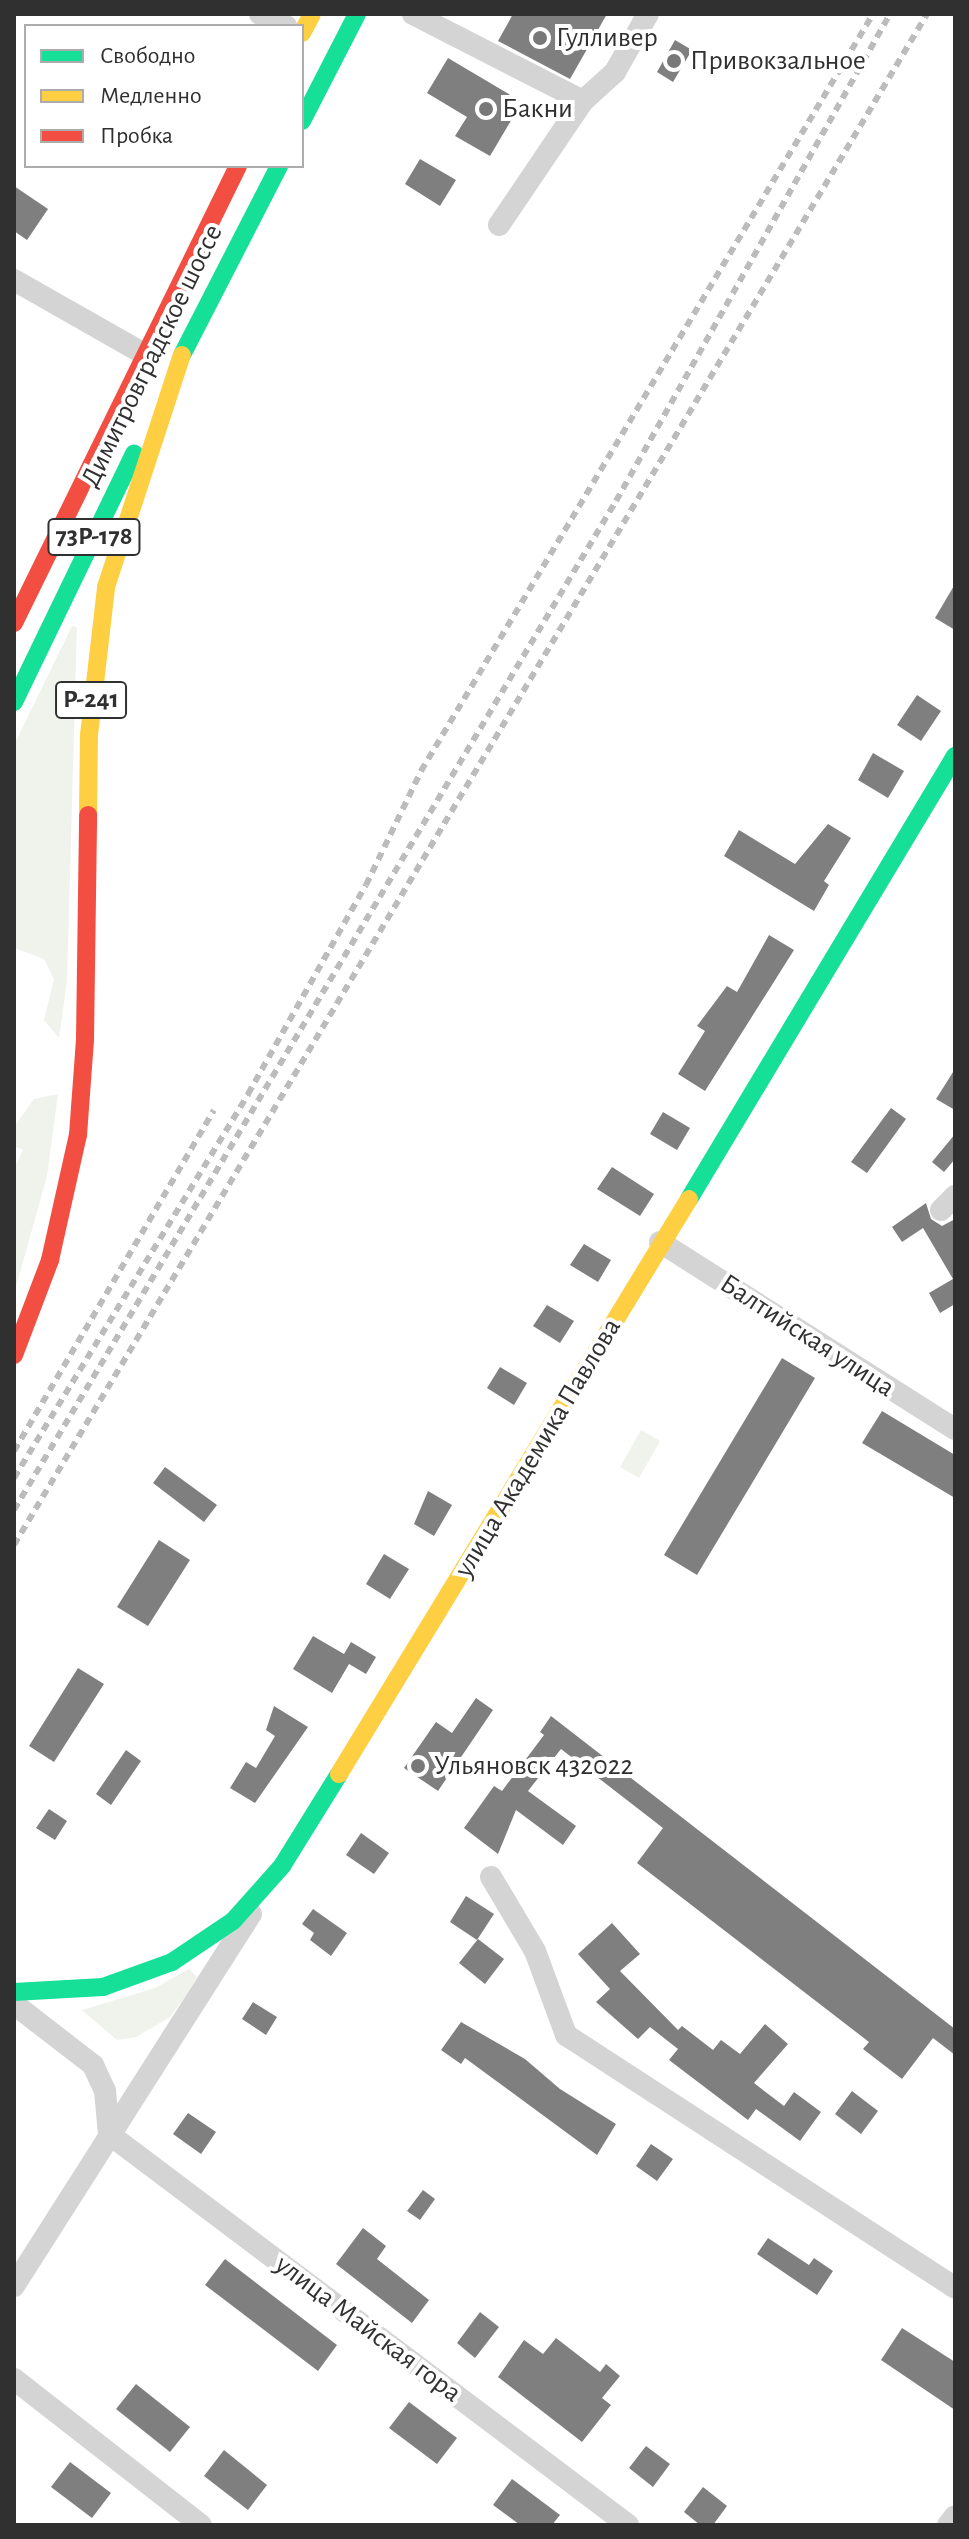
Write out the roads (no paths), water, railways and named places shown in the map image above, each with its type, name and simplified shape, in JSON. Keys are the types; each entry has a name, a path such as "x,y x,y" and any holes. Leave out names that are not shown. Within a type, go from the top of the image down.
{"main road":[{"path":"304,117 357,14"},
{"name":"Димитровградское шоссе","path":"14,623 237,168"},
{"name":"Димитровградское шоссе","path":"14,702 173,372 278,168"},
{"name":"Р-241","path":"14,1355 50,1260 78,1135 90,719 106,587 173,372"},
{"name":"улица Академика Павлова","path":"282,1866 450,1597 660,1242 955,756"},
{"path":"14,1992 103,1987 172,1962 233,1921 282,1866"}],"street":[{"path":"260,14 282,24"},
{"path":"413,14 583,101"},
{"path":"499,225 583,101 615,72 648,14"},
{"path":"14,280 146,355"},
{"name":"Балтийская улица","path":"660,1242 955,1429"},
{"name":"улица Академика Павлова","path":"14,2286 282,1866"},
{"path":"491,1877 535,1951 566,2035 955,2288"},
{"path":"14,2004 93,2065 105,2091 109,2134"},
{"name":"улица Майская гора","path":"109,2134 628,2525"},
{"path":"14,2379 201,2525"},
{"path":"948,2525 955,2516"}],"railway":[{"path":"14,1478 248,1094 366,885 421,771 873,14"},
{"path":"14,1510 616,501 890,14"},
{"path":"14,1545 927,14"},
{"path":"14,1451 214,1110"}],"place":[{"name":"Гулливер","path":"540,38"},
{"name":"Привокзальное","path":"674,61"},
{"name":"Бакни","path":"486,109"},
{"name":"Ульяновск 432022","path":"418,1766"}]}
